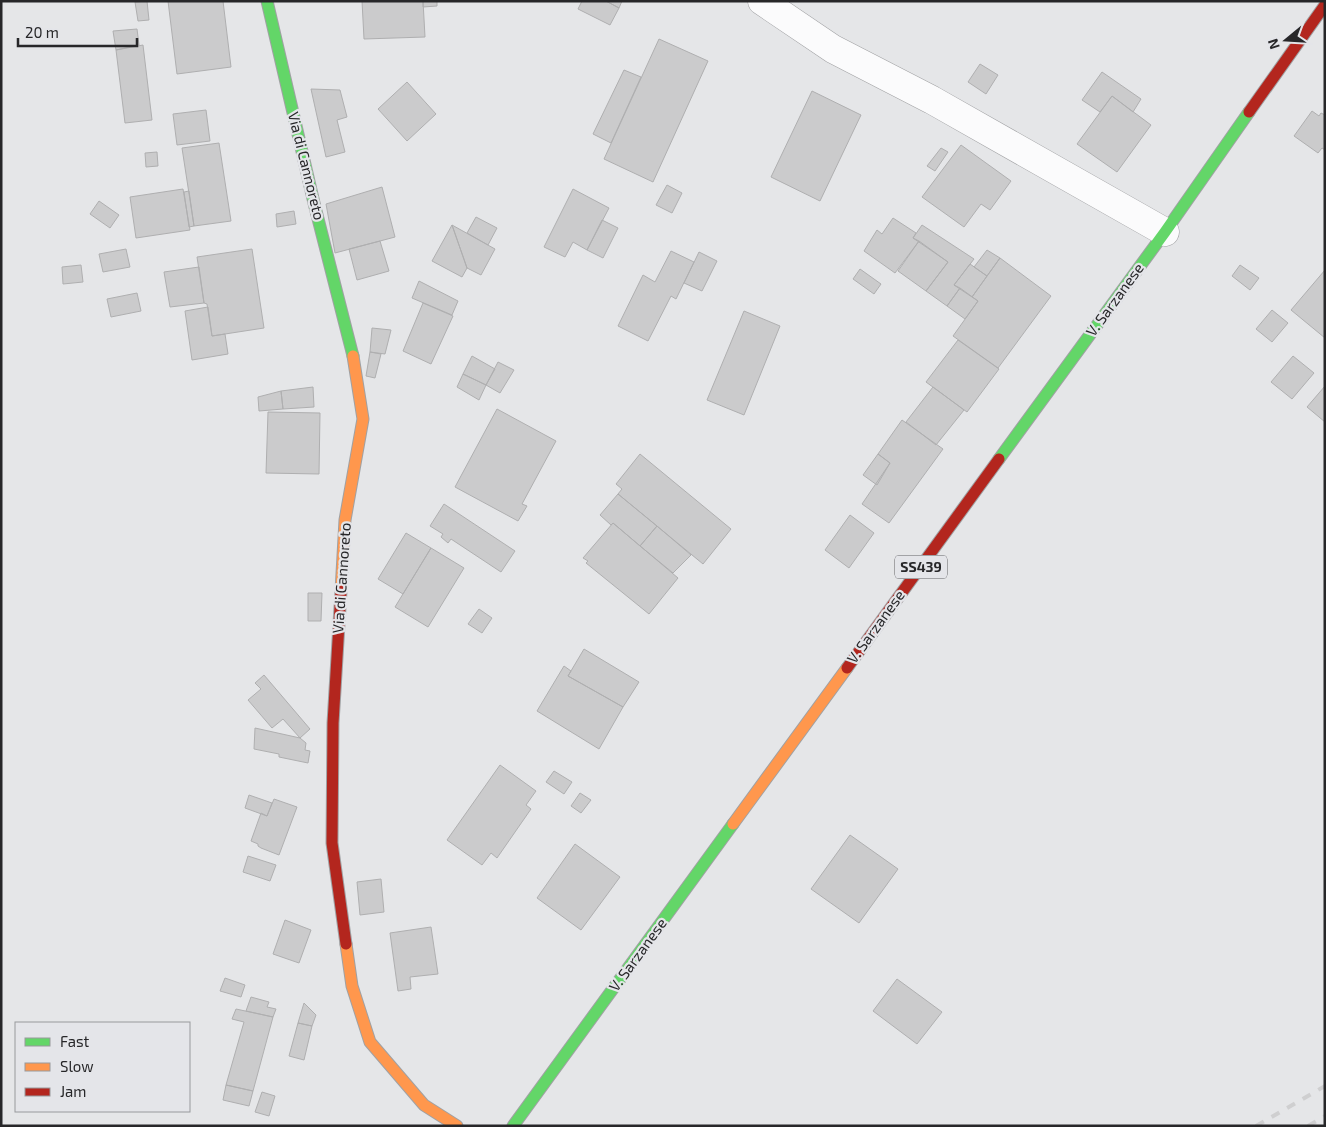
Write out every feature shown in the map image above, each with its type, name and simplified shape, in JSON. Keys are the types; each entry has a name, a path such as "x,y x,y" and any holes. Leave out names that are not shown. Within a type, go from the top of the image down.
{"main road":[{"name":"Via di Cannoreto","path":"267,1 314,203 353,357 363,419 345,520 332,723 332,843 352,986 370,1042 424,1105 457,1126"},
{"name":"V. Sarzanese","path":"512,1126 1165,232 1325,5"}],"street":[{"path":"762,1 833,49 932,100 1165,232"}],"building":[{"path":"147,1 149,20 138,21 135,2"},
{"path":"168,1 223,1 231,67 177,74"},
{"path":"362,1 423,1 425,37 364,39"},
{"path":"423,1 437,1 437,6 423,7"},
{"path":"582,1 606,1 619,8 610,25 578,9"},
{"path":"606,1 622,1 619,8"},
{"path":"137,29 139,45 116,50 113,31"},
{"path":"659,39 708,61 653,182 604,159"},
{"path":"143,45 152,120 125,123 116,50"},
{"path":"980,64 998,75 986,94 968,82"},
{"path":"624,70 641,77 611,143 593,134"},
{"path":"1102,72 1141,99 1133,112 1112,96 1100,112 1082,100"},
{"path":"407,82 436,114 407,141 378,109"},
{"path":"311,89 340,90 347,117 337,120 345,152 326,157"},
{"path":"812,91 861,115 820,201 771,177"},
{"path":"1112,96 1151,125 1117,172 1077,144"},
{"path":"206,110 210,141 177,145 173,114"},
{"path":"1312,111 1319,116 1321,113 1325,115 1325,150 1322,148 1318,153 1294,136"},
{"path":"219,143 231,221 194,226 182,148"},
{"path":"961,145 1011,181 990,210 981,204 964,227 922,197"},
{"path":"941,148 948,152 935,171 927,166"},
{"path":"157,152 158,166 146,167 145,153"},
{"path":"667,185 682,193 672,213 656,205"},
{"path":"382,187 395,237 335,253 326,204"},
{"path":"183,189 190,230 136,238 130,197"},
{"path":"573,189 609,208 587,250 573,242 565,257 544,247"},
{"path":"189,191 194,226 189,227 184,192"},
{"path":"99,201 119,215 110,228 90,214"},
{"path":"294,211 296,224 277,227 276,214"},
{"path":"476,217 497,228 488,245 467,233"},
{"path":"893,218 916,233 913,238 919,241 895,273 864,251 877,230 882,234"},
{"path":"602,220 618,228 603,258 587,250"},
{"path":"452,225 495,249 481,275 467,268"},
{"path":"452,225 467,268 462,277 432,261"},
{"path":"922,225 974,259 954,285 960,288 947,306 926,291 948,262 913,238"},
{"path":"380,241 389,271 357,280 349,249"},
{"path":"919,241 948,262 926,291 898,271"},
{"path":"126,249 130,267 103,272 99,254"},
{"path":"252,249 264,328 212,336 207,304 204,303 197,257"},
{"path":"987,250 1000,258 987,276 974,267"},
{"path":"671,251 694,262 676,299 671,296 648,341 618,326 643,275 655,282"},
{"path":"699,252 717,261 702,291 684,283"},
{"path":"1000,258 1051,296 998,368 953,336 978,301 972,297"},
{"path":"970,264 987,276 972,297 954,285"},
{"path":"81,265 83,282 63,284 62,267"},
{"path":"1240,265 1259,278 1250,290 1232,276"},
{"path":"199,267 204,303 170,307 164,272"},
{"path":"860,269 881,284 874,294 853,279"},
{"path":"1325,270 1325,338 1291,310"},
{"path":"419,281 458,301 452,315 412,298"},
{"path":"960,288 978,301 965,319 947,306"},
{"path":"137,293 141,311 111,317 107,299"},
{"path":"423,303 453,316 431,364 403,351"},
{"path":"208,307 212,336 225,334 228,354 192,360 185,311"},
{"path":"1272,310 1288,323 1272,342 1256,329"},
{"path":"744,311 780,326 744,415 707,400"},
{"path":"372,328 391,330 385,354 370,352"},
{"path":"958,340 999,369 967,412 926,382"},
{"path":"370,352 381,354 375,378 366,376"},
{"path":"472,356 495,369 486,385 463,374"},
{"path":"1293,356 1314,373 1292,399 1271,382"},
{"path":"498,362 514,370 500,393 486,385"},
{"path":"463,374 486,385 479,400 457,387"},
{"path":"1325,386 1325,422 1307,407"},
{"path":"313,387 314,407 283,409 281,391"},
{"path":"933,387 964,410 936,445 906,422"},
{"path":"281,391 283,409 259,411 258,397"},
{"path":"497,409 556,441 522,504 527,506 518,521 455,487"},
{"path":"268,412 320,413 319,474 266,473"},
{"path":"902,420 943,449 889,523 862,504 890,463 878,454"},
{"path":"640,454 731,529 703,564 618,494 622,489 616,484"},
{"path":"878,454 890,463 877,485 863,475"},
{"path":"618,494 657,526 640,546 613,523 611,525 600,515"},
{"path":"444,504 515,551 501,572 451,539 448,543 441,537 443,534 430,526"},
{"path":"850,515 874,533 849,568 825,550"},
{"path":"613,523 678,578 649,614 586,563 588,561 583,558"},
{"path":"657,526 691,555 673,573 640,546"},
{"path":"406,533 431,548 403,594 378,579"},
{"path":"431,548 464,568 428,627 395,607"},
{"path":"308,593 322,593 321,621 308,621"},
{"path":"479,609 492,618 482,633 468,624"},
{"path":"584,649 639,682 623,707 568,676"},
{"path":"564,666 571,671 568,676 623,707 599,749 537,711"},
{"path":"264,675 310,729 300,738 283,719 272,728 248,700 261,689 255,683"},
{"path":"255,728 300,738 306,743 305,750 310,751 308,763 254,749"},
{"path":"500,765 536,791 526,805 531,809 497,858 491,853 482,865 447,840"},
{"path":"554,771 572,782 564,794 546,782"},
{"path":"580,793 591,800 581,813 571,806"},
{"path":"249,795 272,803 267,816 245,808"},
{"path":"274,799 297,807 279,855 261,848 258,844 251,841 261,813 267,816"},
{"path":"850,835 898,869 859,923 811,889"},
{"path":"575,844 620,877 581,930 537,898"},
{"path":"248,856 276,865 270,881 243,872"},
{"path":"381,879 384,912 360,915 357,882"},
{"path":"285,920 311,930 299,963 273,954"},
{"path":"431,927 438,974 410,977 411,989 398,991 390,933"},
{"path":"225,978 245,985 241,997 220,991"},
{"path":"897,979 942,1012 917,1044 873,1011"},
{"path":"251,997 269,1002 267,1007 276,1009 273,1017 246,1011"},
{"path":"304,1003 316,1015 312,1026 298,1023"},
{"path":"236,1009 273,1017 253,1091 226,1085 244,1022 232,1019"},
{"path":"298,1023 312,1026 304,1060 289,1056"},
{"path":"226,1085 253,1091 249,1106 223,1100"},
{"path":"262,1092 275,1096 269,1116 255,1112"}],"railway":[{"path":"1256,1126 1325,1086"},
{"path":"1308,1126 1325,1116"}],"traffic: fast":[{"path":"267,1 314,203 353,356"},
{"path":"999,459 1165,232 1249,112"},
{"path":"513,1126 733,824"}],"traffic: slow":[{"path":"341,591 345,520 363,419 353,356"},
{"path":"733,824 847,668"},
{"path":"346,944 352,986 370,1042 424,1105 457,1126"}],"traffic: jam":[{"path":"1249,112 1325,5"},
{"path":"847,668 999,459"},
{"path":"341,591 333,723 332,843 346,944"}]}
